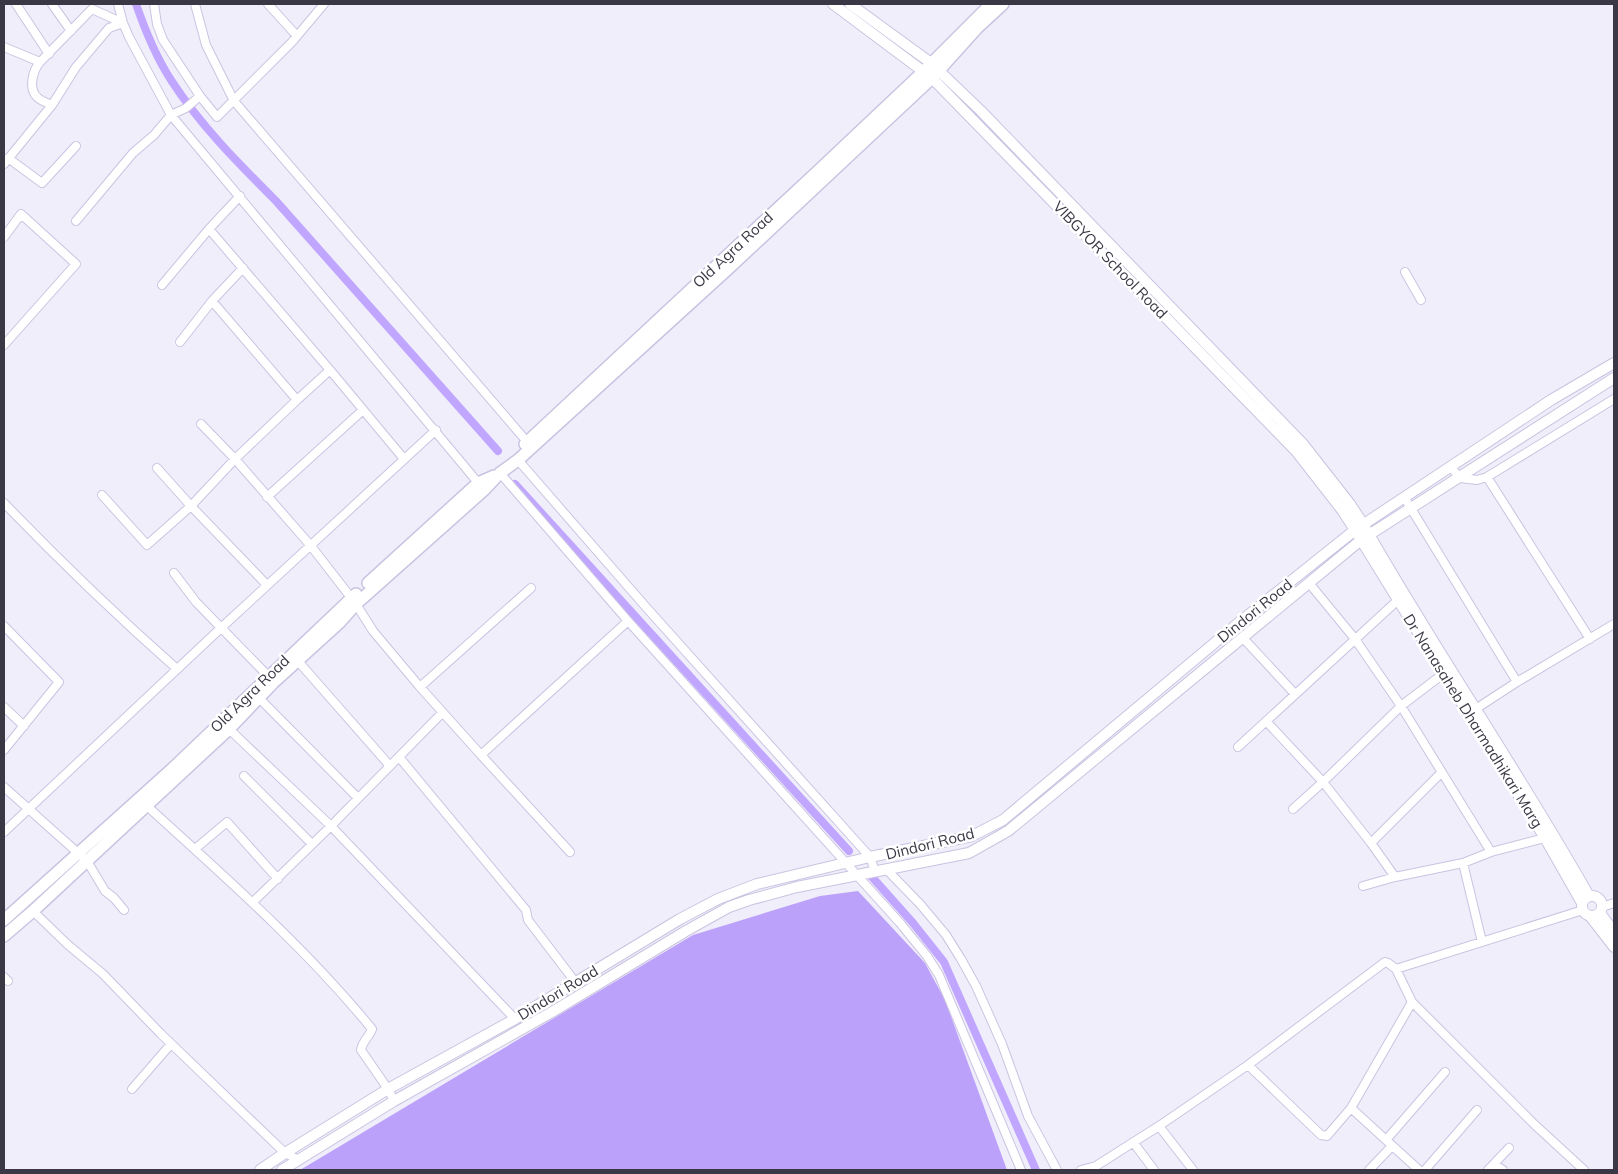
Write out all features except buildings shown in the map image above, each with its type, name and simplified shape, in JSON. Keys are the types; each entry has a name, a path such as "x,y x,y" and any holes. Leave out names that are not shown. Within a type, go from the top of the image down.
{"highway":[{"path":"932,70 952,42 991,4"},
{"path":"4,936 34,911 83,858 147,806 229,729 259,698 271,679 298,660 339,623 354,601 481,487 518,460 530,445 729,268 932,70 1003,4"},
{"name":"Old Agra Road","path":"4,920 83,858 172,769 354,601"},
{"path":"25,902 34,911"}],"main road":[{"name":"VIBGYOR School Road","path":"833,4 932,70"},
{"name":"VIBGYOR School Road","path":"850,4 988,118 1303,444 1350,504 1365,538"},
{"name":"Dindori Road","path":"260,1170 388,1089 515,1019 718,898 757,884 870,857 972,836 1003,820 1236,625 1359,527 1551,400 1614,363"},
{"path":"282,1170 394,1101 552,1012 686,930 729,907 789,889 969,853 1008,831 1365,538 1614,378"},
{"name":"Dr Nanasaheb Dharmadhikari Marg","path":"1365,538 1398,600 1443,674 1472,712 1554,834 1591,907 1614,947"},
{"name":"Dr Nanasaheb Dharmadhikari Marg","path":"1365,538 1472,712 1545,838 1591,907 1614,932"}],"street":[{"path":"16,4 49,54"},
{"path":"52,4 70,31"},
{"path":"118,4 129,37 171,116 436,430 481,487"},
{"path":"154,4 157,24 163,40 198,98 217,117 297,36 324,4"},
{"path":"195,4 206,45 234,101 530,445"},
{"path":"268,4 297,36"},
{"path":"52,105 37,97 32,88 33,78 40,62 70,31 90,6 123,22"},
{"path":"76,146 42,183 6,161 52,105 76,67 109,28 123,22"},
{"path":"4,47 40,62"},
{"path":"76,221 133,153 154,135 171,116 186,108 198,98"},
{"path":"162,285 209,229 240,196"},
{"path":"4,237 21,214 76,264 4,345"},
{"path":"209,229 404,459"},
{"path":"180,342 212,301 243,268"},
{"path":"1405,272 1422,300"},
{"path":"212,301 297,400"},
{"path":"102,495 147,545 191,506 235,459 330,370"},
{"path":"1450,466 1460,478 1477,480 1487,477 1614,399"},
{"path":"267,497 363,410"},
{"path":"201,424 235,459 311,546 354,601 373,631 442,713 570,852"},
{"path":"4,832 267,585 436,430"},
{"path":"518,460 652,614 870,857 875,871"},
{"path":"157,468 267,585"},
{"path":"500,473 628,621 927,956 939,975 1020,1170"},
{"path":"1487,477 1590,639"},
{"path":"1404,497 1517,682"},
{"path":"6,508 134,631 178,669"},
{"path":"174,573 196,602 271,679"},
{"path":"1309,583 1355,639 1401,706 1491,852"},
{"path":"420,687 531,588"},
{"path":"1238,747 1398,600"},
{"path":"481,755 628,621"},
{"path":"1472,712 1517,682 1614,624"},
{"path":"4,626 59,682 24,726 7,741 4,750"},
{"path":"1243,638 1295,694"},
{"path":"298,660 390,766"},
{"path":"1293,809 1401,706 1443,674"},
{"path":"259,698 358,798"},
{"path":"4,707 24,726"},
{"path":"253,902 442,713"},
{"path":"1266,721 1323,782 1371,843 1394,877"},
{"path":"229,729 331,826 515,1019"},
{"path":"399,757 526,910 528,920 576,983"},
{"path":"1371,843 1442,772"},
{"path":"244,776 312,844"},
{"path":"4,787 83,858 105,891 124,910"},
{"path":"147,806 253,902 341,990 372,1029 360,1050 388,1089 394,1101"},
{"path":"194,849 227,822 278,879"},
{"path":"1362,886 1394,877 1463,863 1491,852 1545,838"},
{"path":"1463,863 1482,942"},
{"path":"886,869 920,904 946,935 961,959 976,986 1002,1044 1028,1116 1057,1170"},
{"path":"1396,969 1591,907 1614,903"},
{"path":"34,911 67,944 103,974 171,1044 285,1153 299,1160"},
{"path":"1081,1170 1096,1166 1159,1126 1248,1065 1384,962 1396,969 1412,1002 1584,1170"},
{"path":"1248,1065 1322,1136 1328,1135 1351,1108 1412,1002"},
{"path":"132,1090 171,1044"},
{"path":"1369,1170 1445,1072"},
{"path":"1351,1108 1419,1170"},
{"path":"1425,1170 1477,1110"},
{"path":"1159,1126 1193,1170"},
{"path":"1133,1142 1154,1170"},
{"path":"1488,1170 1509,1148"},
{"path":"1494,1164 1502,1170"}],"shaded area":[{"path":"858,891 925,963 945,1000 1007,1170 300,1170 693,935 820,896"}],"waterway":[{"path":"136,4 160,62 194,113 276,201 498,451"},
{"path":"515,484 849,851"},
{"path":"872,877 913,923 944,962 1036,1170"}]}
